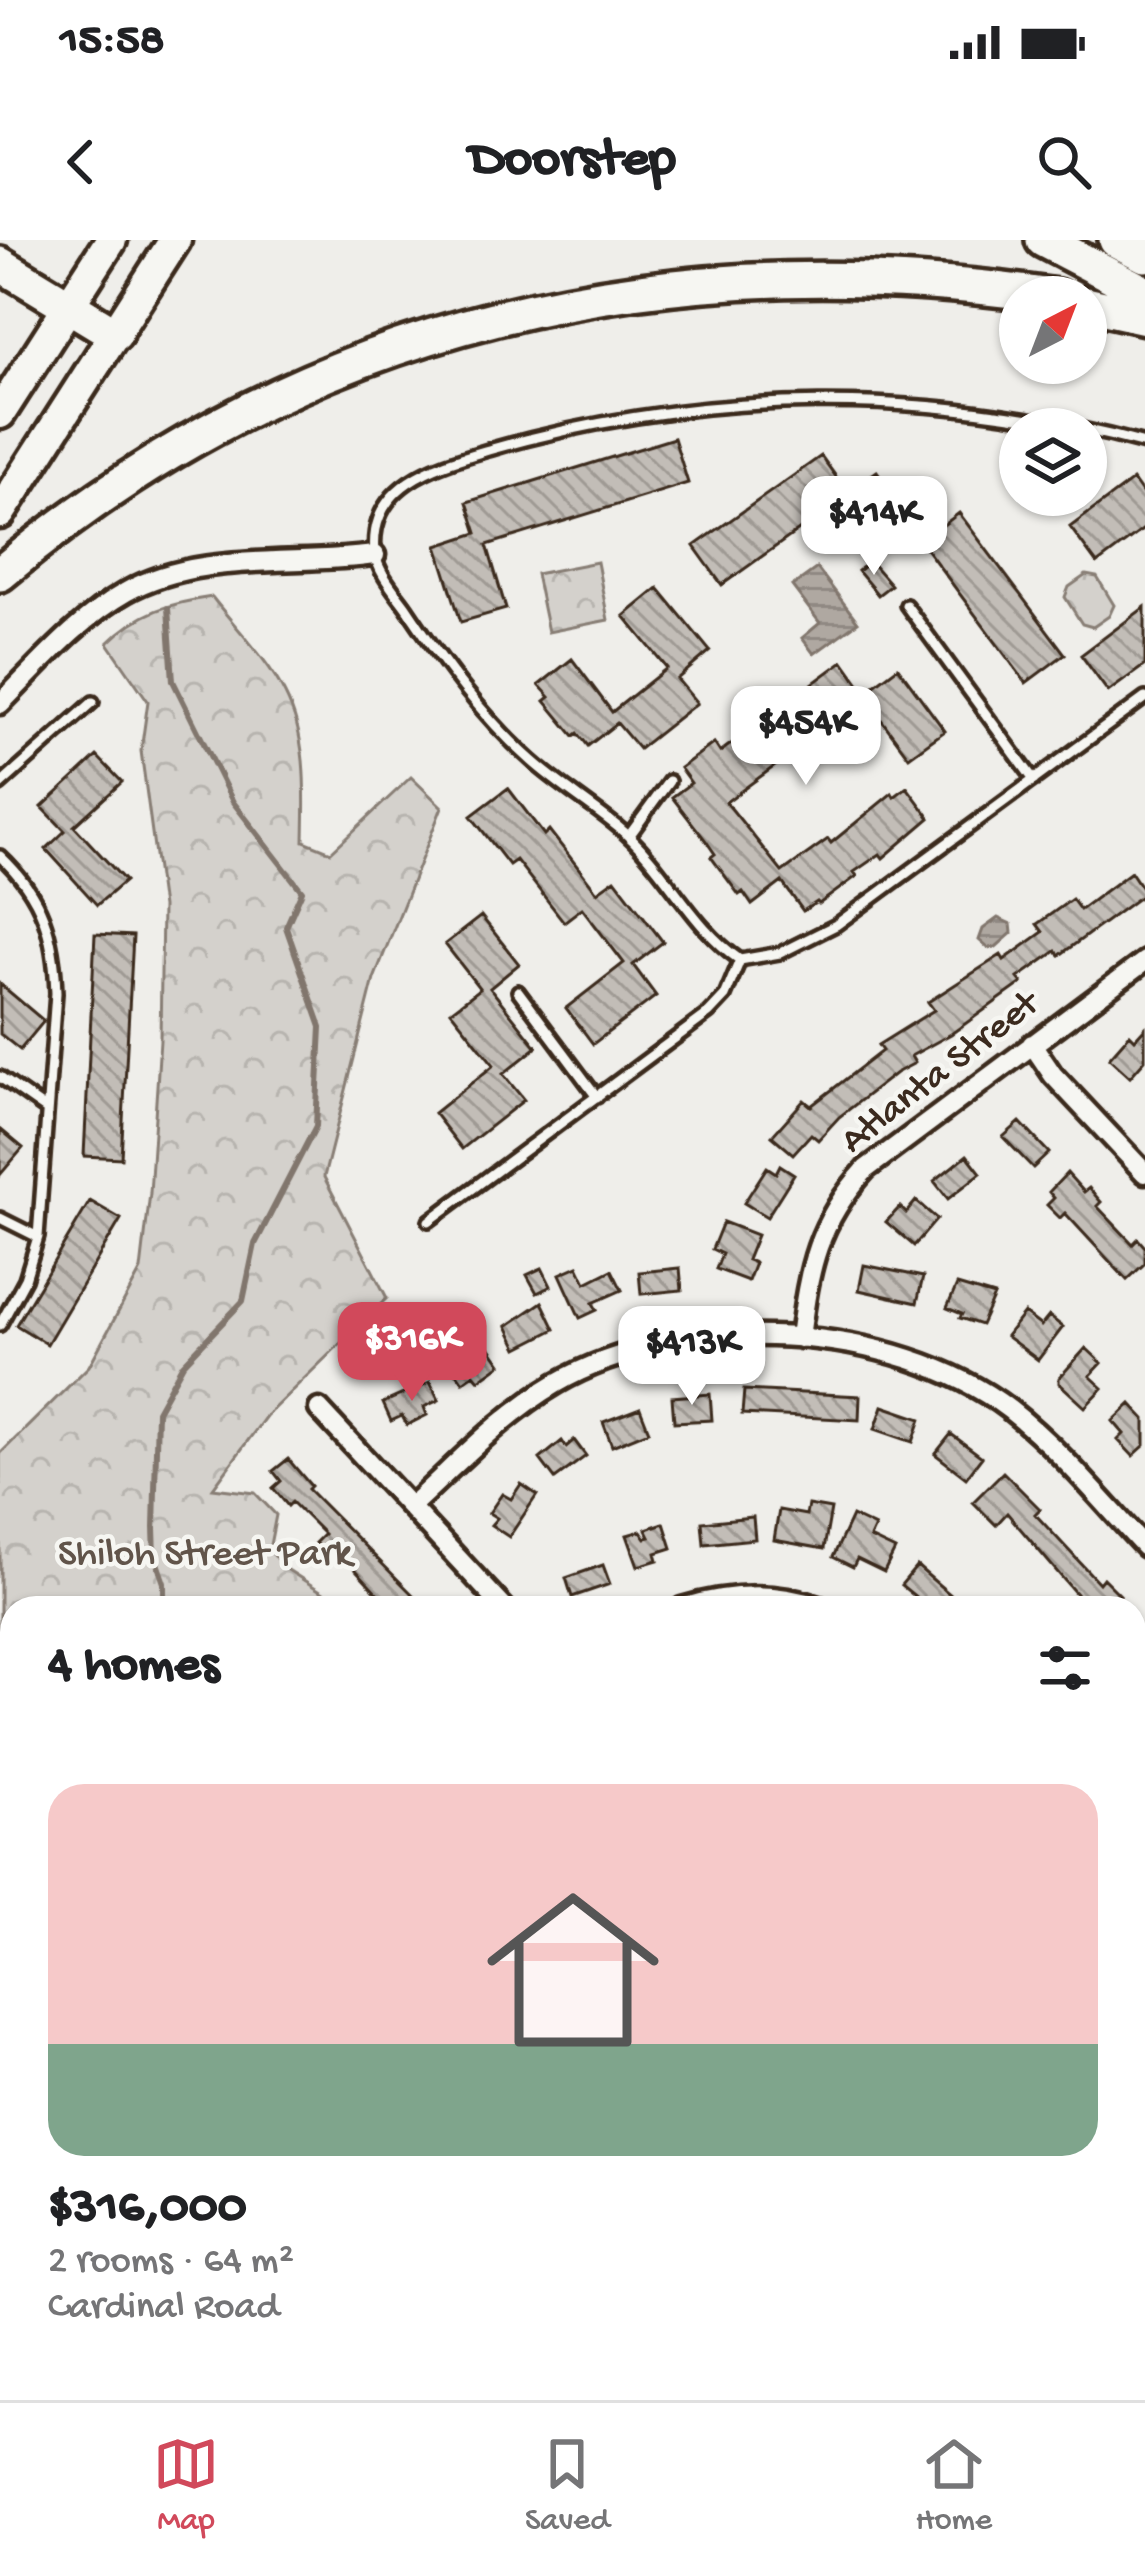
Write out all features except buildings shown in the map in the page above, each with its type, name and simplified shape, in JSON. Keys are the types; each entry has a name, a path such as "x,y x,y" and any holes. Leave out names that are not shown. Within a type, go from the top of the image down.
{"highway":[{"path":"1043,240 1145,293"},
{"path":"1117,240 1145,255"},
{"path":"0,264 116,334"},
{"path":"0,574 101,495 195,434 279,392 404,342 502,315 672,283 746,277 908,278 999,290"},
{"path":"1107,309 1145,317"}],"main road":[{"path":"0,412 111,240"},
{"path":"0,513 175,240"}],"street":[{"path":"0,704 91,618 144,583 185,570 375,555"},
{"name":"Atlanta Street","path":"800,1339 814,1252 847,1190 888,1149 1145,961"},
{"path":"1032,1044 1053,1075 1145,1173"},
{"path":"410,1508 522,1406 593,1364 682,1339 800,1339 891,1354 970,1384 1039,1436 1145,1547"},
{"path":"319,1409 493,1596"}],"lane":[{"path":"1145,444 1047,421 967,409 812,402 677,410 551,432 433,467 406,483 388,503 378,528 375,555 436,653 502,731 535,764 629,836 712,938 740,960 780,953 818,936 1145,698"},
{"path":"906,605 1034,780"},
{"path":"0,785 93,702"},
{"path":"629,836 669,782"},
{"path":"0,856 34,892 48,922 55,954 38,1237 25,1279 0,1325"},
{"path":"429,1221 709,1013 725,996 740,960"},
{"path":"518,992 597,1097"},
{"path":"0,1077 47,1110"},
{"path":"0,1218 38,1237"}],"green space":[{"path":"597,562 608,620 548,632 536,574"},
{"path":"1086,575 1097,577 1114,605 1109,616 1093,627 1082,624 1065,597 1069,587"},
{"name":"Shiloh Street Park","path":"212,597 270,668 285,694 298,729 304,766 304,841 331,852 411,777 442,807 374,979 324,1177 387,1298 266,1416 213,1488 255,1493 276,1515 269,1550 288,1570 328,1596 0,1596 0,1454 89,1366 141,1270 160,1040 162,907 141,751 148,701 108,643 131,624 182,602"}],"shaded area":[{"path":"817,568 858,622 814,654 802,638 820,623 792,586"},
{"path":"998,918 1011,924 1012,933 988,948 979,940 983,929"}],"waterway":[{"path":"164,1596 155,1557 157,1411 183,1364 243,1301 255,1244 316,1126 321,1027 286,927 302,891 233,802 173,681 168,608"}]}
